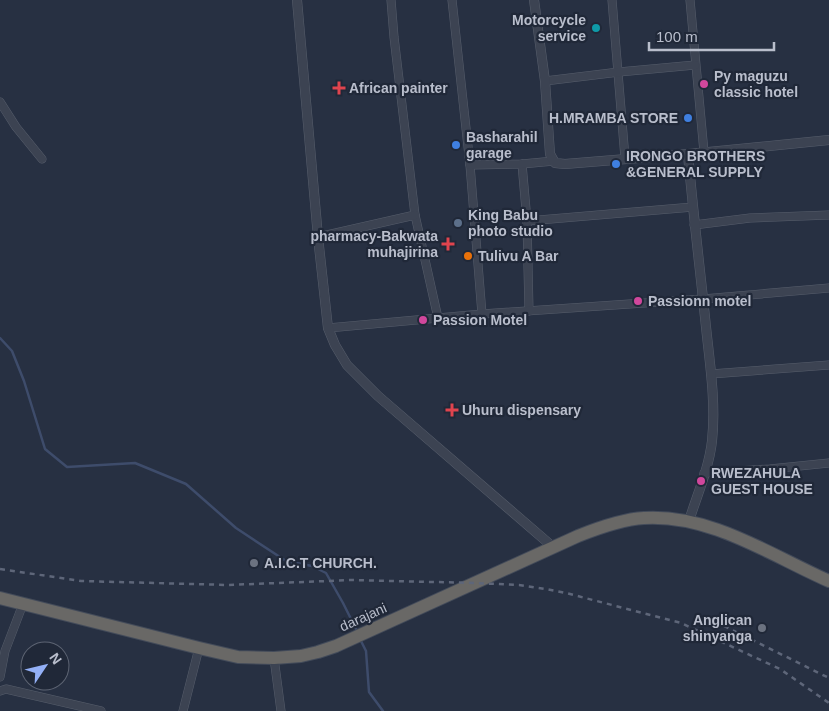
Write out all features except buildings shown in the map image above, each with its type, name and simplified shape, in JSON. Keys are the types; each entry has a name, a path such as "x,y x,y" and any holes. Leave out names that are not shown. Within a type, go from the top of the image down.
{"highway":[{"name":"darajani","path":"0,598 238,657 274,658 301,656 336,646 603,526 643,518 669,518 689,521 730,534 829,581"}],"street":[{"path":"297,0 328,328 335,345 347,365 378,396 553,547"},
{"path":"390,0 414,215 438,318"},
{"path":"452,0 470,165 482,314"},
{"path":"539,0 534,0 545,81 550,154 554,161"},
{"path":"612,0 625,158"},
{"path":"690,0 704,152"},
{"path":"545,81 695,65"},
{"path":"0,102 16,127 42,159"},
{"path":"470,165 554,161 565,164 829,140"},
{"path":"688,154 714,413 712,443 689,521"},
{"path":"522,164 527,221 529,311"},
{"path":"527,221 693,207"},
{"path":"694,225 750,218 829,214"},
{"path":"318,237 414,215"},
{"path":"328,328 482,314 703,299 829,288"},
{"path":"711,374 829,365"},
{"path":"704,473 829,463"},
{"path":"0,677 5,651 22,604"},
{"path":"183,711 199,648"},
{"path":"274,658 281,711"},
{"path":"2,689 101,711"}],"waterway":[{"path":"0,338 12,351 24,381 45,449 67,467 135,463 186,484 236,528 286,561 312,566 326,573 357,631"},
{"path":"360,639 366,651 369,692 383,711"}],"railway":[{"path":"0,569 81,581 228,585 352,580 519,585 546,589 681,623 780,669 829,703"},
{"path":"706,617 829,678"}],"place":[{"name":"Motorcycle service","path":"596,28"},
{"name":"Py maguzu classic hotel","path":"704,84"},
{"name":"African painter","path":"339,88"},
{"name":"H.MRAMBA STORE","path":"688,118"},
{"name":"Basharahil garage","path":"456,145"},
{"name":"IRONGO BROTHERS &GENERAL SUPPLY","path":"616,164"},
{"name":"King Babu photo studio","path":"458,223"},
{"name":"pharmacy-Bakwata muhajirina","path":"448,244"},
{"name":"Tulivu A Bar","path":"468,256"},
{"name":"Passionn motel","path":"638,301"},
{"name":"Passion Motel","path":"423,320"},
{"name":"Uhuru dispensary","path":"452,410"},
{"name":"RWEZAHULA GUEST HOUSE","path":"701,481"},
{"name":"A.I.C.T CHURCH.","path":"254,563"},
{"name":"Anglican shinyanga","path":"762,628"}]}
